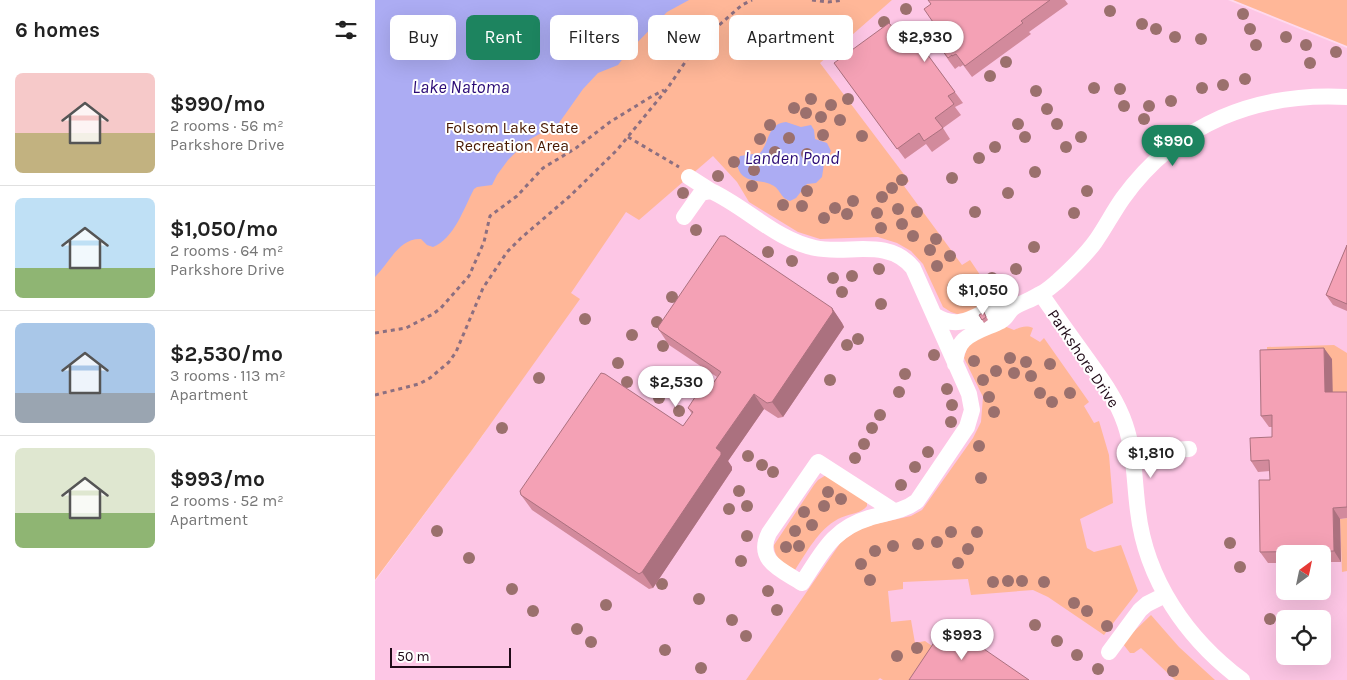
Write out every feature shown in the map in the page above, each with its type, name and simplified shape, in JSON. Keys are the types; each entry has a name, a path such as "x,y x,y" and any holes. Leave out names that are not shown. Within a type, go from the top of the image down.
{"street":[{"name":"Parkshore Drive","path":"1242,680 1212,656 1186,627 1165,595 1142,536 1133,452 1125,424 1109,390 1041,294 1077,263 1093,244 1123,198 1139,178 1168,150 1200,128 1247,107 1271,101 1313,96 1347,97"},
{"path":"689,177 799,244 826,250 880,249 902,258 915,271 972,402 969,421 917,501 894,511 863,520 838,533 831,540 802,583 769,561 765,552 769,533 818,462 894,511"},
{"path":"684,217 701,194 711,191"},
{"path":"955,364 956,352 963,340 1001,321 1012,309 1041,294"},
{"path":"933,315 945,322 957,324 997,306 1012,309"},
{"path":"1133,452 1189,449"},
{"path":"1109,652 1140,610 1147,604 1165,595"}],"path":[{"path":"375,395 419,384 430,378 449,362 456,352 483,288 507,252 585,182 628,136 667,89 694,49 736,10 752,0"},
{"path":"812,0 828,2 843,0"},
{"path":"375,333 407,328 441,308 469,276 484,242 490,216 517,196 543,168 576,148 610,122 667,89"},
{"path":"628,136 680,168 689,177"}],"shaded area":[{"path":"892,0 1228,0 1347,48 1347,680 375,680 375,581 483,435 628,193 810,60 853,60 853,29"}],"green space":[{"name":"Folsom Lake State Recreation Area","path":"375,0 892,0 853,34 853,15 729,15 729,60 823,60 820,63 909,181 904,186 962,265 970,260 997,300 974,312 957,314 951,312 943,307 923,264 911,251 897,243 878,237 820,239 798,232 749,202 737,182 713,156 639,220 626,212 571,293 580,299 472,450 375,580"},
{"path":"1233,0 1347,0 1347,46"},
{"path":"1004,326 1014,330 1030,327 1033,328 1030,336 1040,342 1044,338 1089,402 1084,406 1094,423 1099,421 1109,455 1113,503 1080,519 1087,548 1094,552 1121,545 1138,591 1104,635 1048,597 1033,590 971,595 968,579 903,582 903,589 888,591 891,622 911,620 915,643 925,641 939,651 918,680 883,680 880,678 878,680 746,680 841,542 858,530 911,516 922,510 973,438 981,422 983,397 964,358 968,344"},
{"path":"1334,345 1347,353 1347,403 1267,360 1267,347"},
{"path":"826,475 867,501 867,506 861,511 838,519 825,529 813,542 795,570 778,557 774,550 774,545 814,485"},
{"path":"1347,518 1347,571 1342,572 1340,519"},
{"path":"1151,615 1179,647 1215,680 1175,680 1141,648 1134,653 1130,653 1123,644 1124,641"}],"water":[{"name":"Lake Natoma","path":"375,0 689,0 664,15 648,15 648,31 638,42 638,15 550,15 550,60 622,60 618,65 598,73 583,89 559,123 527,141 508,160 492,185 474,189 458,222 447,237 433,247 427,245 421,239 407,242 395,252 375,277"},
{"name":"Landen Pond","path":"786,122 801,127 811,125 814,130 815,139 827,143 831,151 824,164 822,177 816,183 807,184 796,198 790,201 772,185 746,178 739,171 737,164 740,156 760,153 775,126"}],"building":[{"path":"928,0 1050,0 1021,21 1023,23 965,66 956,54 948,58 942,50 950,44 938,30 919,43 955,92 948,96 954,104 935,118 943,128 924,141 919,133 897,149 834,63 838,60 853,60 853,49 889,23 895,30 904,25 915,40 935,25 924,9 931,4"},
{"path":"720,236 725,236 832,308 833,312 772,402 767,403 754,394 716,448 721,452 721,455 639,574 521,495 520,491 601,373 683,426 693,412 688,408 699,391 705,395 721,372 659,330 658,327"},
{"path":"1347,245 1347,304 1326,295"},
{"path":"984,312 986,317 982,320 979,315"},
{"path":"1324,348 1325,392 1347,392 1347,507 1333,508 1334,551 1331,551 1331,545 1276,545 1276,552 1260,552 1259,480 1270,480 1269,460 1251,461 1250,438 1272,437 1272,415 1261,416 1260,350"},
{"path":"949,625 1029,680 909,680 943,629"}]}
